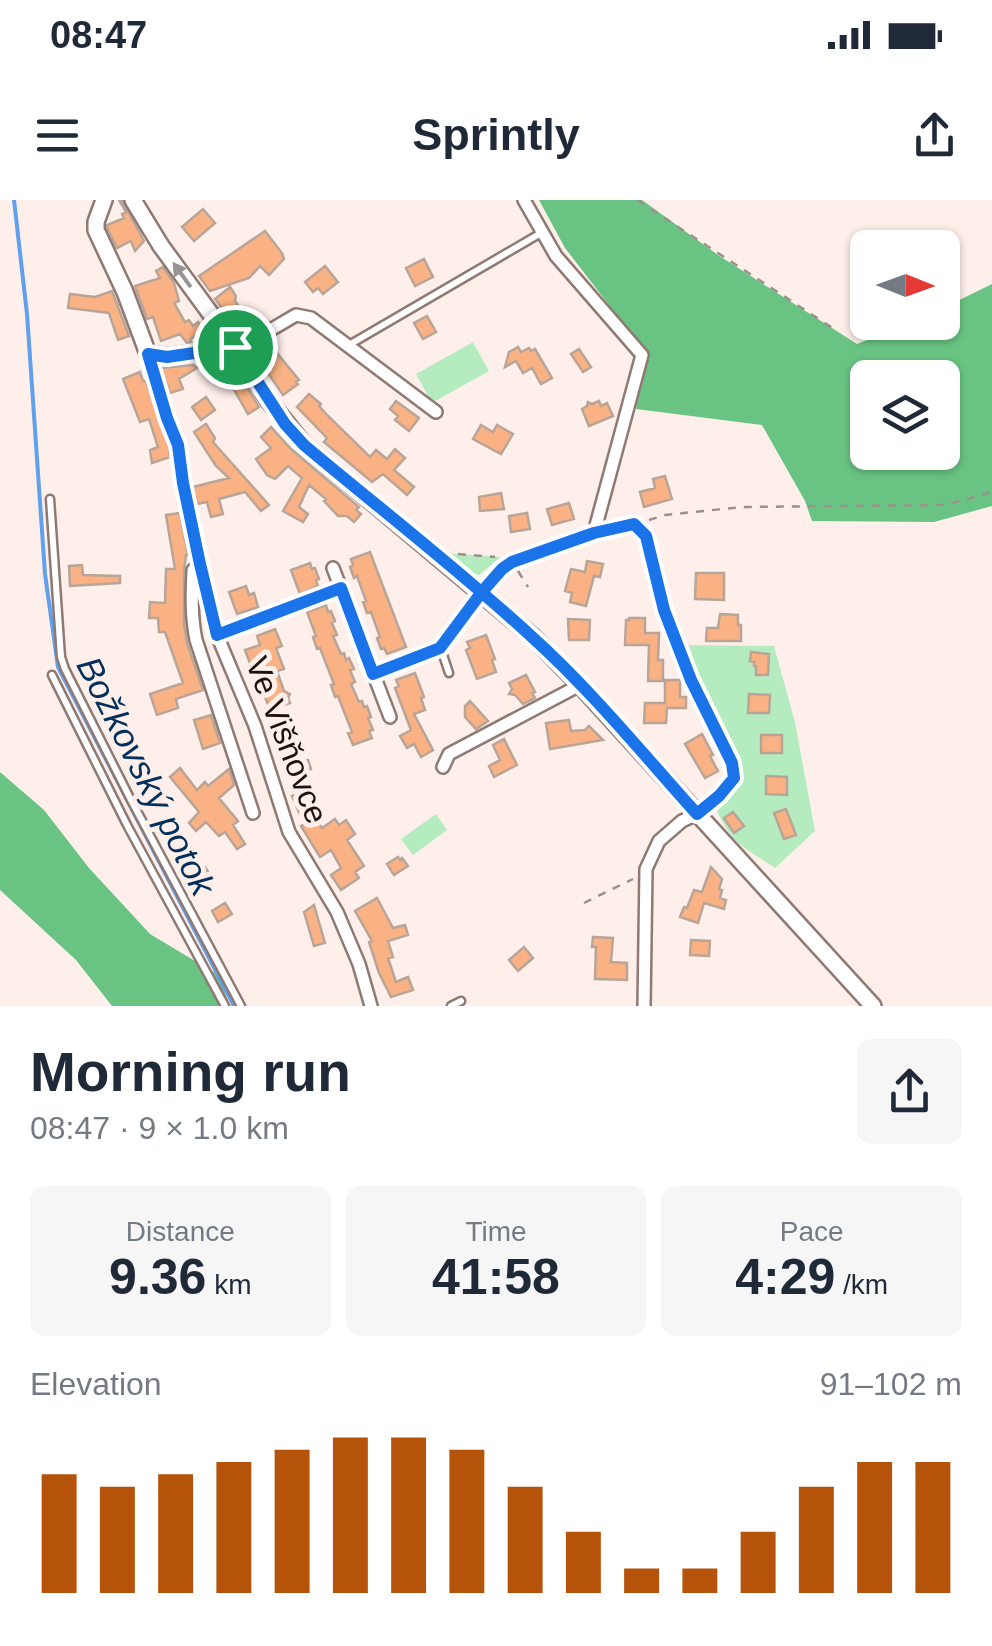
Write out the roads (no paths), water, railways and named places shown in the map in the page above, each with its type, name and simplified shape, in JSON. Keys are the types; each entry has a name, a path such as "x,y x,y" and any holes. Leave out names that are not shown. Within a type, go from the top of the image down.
{"street":[{"name":"Ve Višňovce","path":"104,200 96,230 148,354 178,445 217,635 262,747 290,832 337,912 359,964 371,1006"},
{"path":"133,200 277,413 304,445 533,637 873,1006"},
{"path":"373,674 440,648 506,559 594,533 642,355 556,256 524,200"},
{"path":"148,354 167,357 235,347 302,315 312,318 436,412"},
{"path":"634,524 646,536 664,610 691,680 732,763 734,778 719,796 659,841 646,869 644,1006"},
{"path":"200,564 194,570 191,599 196,640 253,813"},
{"path":"333,568 390,717"},
{"path":"443,767 449,754 580,685"}],"lane":[{"path":"348,346 542,232"},
{"path":"50,499 61,658 65,669 241,1006"},
{"path":"440,648 449,673"},
{"path":"52,676 225,1006"},
{"path":"451,1006 460,1001"}],"waterway":[{"name":"Božkovský potok","path":"14,200 27,314 45,574 58,667 234,1006"}]}
